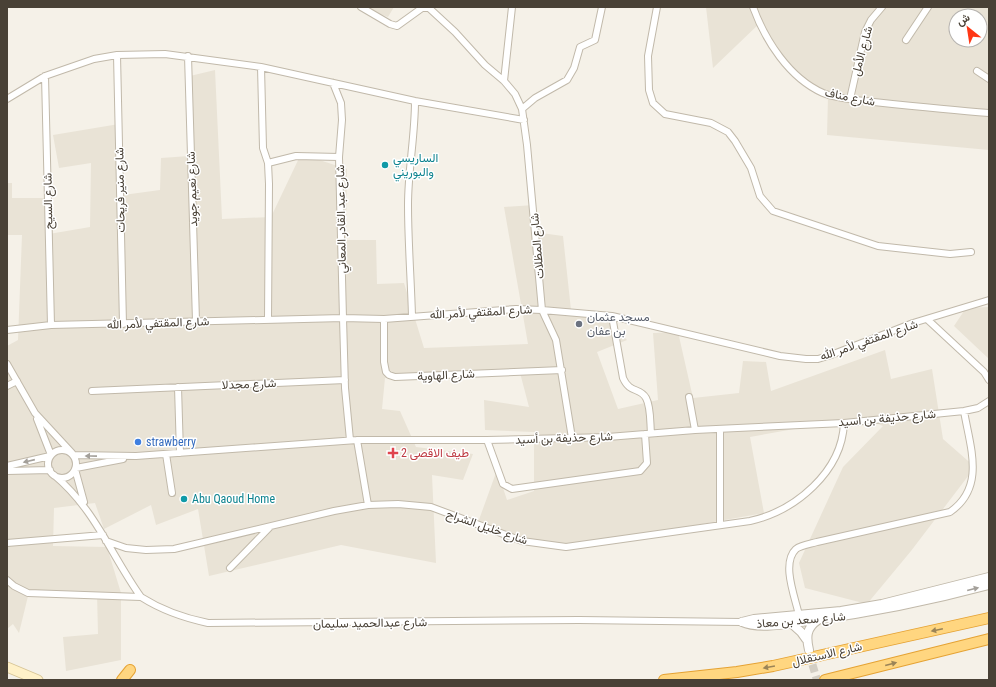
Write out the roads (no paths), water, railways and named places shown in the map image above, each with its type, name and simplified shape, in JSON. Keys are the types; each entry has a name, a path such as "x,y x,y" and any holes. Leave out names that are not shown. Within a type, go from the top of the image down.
{"highway":[{"path":"975,621 989,610"},
{"name":"شارع الاستقلال","path":"664,680 737,672 773,666 989,618"},
{"name":"شارع الاستقلال","path":"825,680 866,671 989,639"},
{"path":"122,680 130,670"},
{"path":"851,680 866,671"}],"main road":[{"path":"7,667 38,680"}],"street":[{"name":"شارع المظلات","path":"361,7 390,24 397,26 422,8 430,8 458,35 485,65 504,81 514,94 522,109 542,310 556,340 572,438"},
{"path":"504,81 512,7"},
{"path":"522,109 535,98 561,85 570,77 580,47 595,40 602,7"},
{"path":"657,7 648,56 649,90 653,103 665,114 711,123 728,132 751,168 760,196 773,211 878,246 950,254 971,252"},
{"name":"شارع مناف","path":"754,7 763,31 781,57 799,78 824,93 850,99 989,113"},
{"name":"شارع الأمل","path":"850,99 865,32 871,20 882,7"},
{"path":"906,40 928,7"},
{"path":"7,100 45,76 94,59 117,55 164,54 188,56 261,67 415,101 524,120"},
{"name":"شارع منير فريحات","path":"117,55 123,324"},
{"name":"شارع نعيم جويد","path":"188,56 196,322"},
{"path":"261,67 263,148 268,163 268,319"},
{"path":"977,72 989,79"},
{"name":"شارع السيح","path":"45,76 51,325"},
{"path":"333,83 341,103 342,134 339,157"},
{"path":"412,316 408,206 409,173 415,128 415,101"},
{"name":"شارع عبد القادر المعاني","path":"268,163 296,156 339,157 345,380"},
{"name":"شارع المقتفي لأمر الله","path":"7,330 51,325 268,319 384,319 516,309 612,316 780,356 806,359 831,355 884,333 989,300"},
{"path":"487,440 503,484 507,488 640,471 647,463 647,399 642,393 631,390 626,385 623,378 612,316"},
{"name":"شارع الهاوية","path":"384,319 384,367 389,375 395,377 562,370"},
{"path":"928,320 984,372 989,380"},
{"path":"7,364 35,413 51,456 48,463 52,473 72,490 85,505 141,597"},
{"path":"345,380 350,440"},
{"name":"شارع مجدلا","path":"92,391 345,380"},
{"path":"7,386 17,381"},
{"path":"178,387 180,453"},
{"path":"689,397 695,430"},
{"name":"شارع حذيفة بن أسيد","path":"73,454 136,456 350,440 487,440 572,438 695,430 844,423 964,411 978,408 989,401"},
{"path":"799,614 789,569 792,554 798,548 817,542 950,512 963,500 972,484 974,471 964,411"},
{"path":"35,413 73,454 76,461 75,468 85,505"},
{"name":"شارع خليل الشراح","path":"106,541 122,547 146,550 174,549 294,520 368,505 416,504 431,507 522,541 566,547 720,524 750,521 767,517 784,509 801,498 824,473 836,455 842,441 844,423"},
{"path":"720,429 720,524"},
{"path":"357,440 368,505"},
{"path":"7,466 51,456 61,450 73,454"},
{"path":"166,454 172,493"},
{"name":"شارع حذيفة بن أسيد","path":"75,468 136,456"},
{"path":"7,471 52,473 59,477 68,476 75,468"},
{"path":"230,568 270,527"},
{"path":"7,543 103,535"},
{"name":"شارع سعد بن معاذ","path":"742,622 754,619 902,603 989,578"},
{"name":"شارع عبدالحميد سليمان","path":"7,580 14,586 28,593 141,597 156,606 184,618 208,623 579,620 742,622"},
{"name":"شارع سعد بن معاذ","path":"742,622 754,625 818,620 989,585"},
{"path":"806,639 808,630 818,620"},
{"path":"791,623 806,639 809,650"}],"tunnel":[{"path":"809,653 817,680"}],"place":[{"name":"الساريسي والبوريني","path":"385,165"},
{"name":"مسجد عثمان بن عفان","path":"579,324"},
{"name":"strawberry","path":"138,442"},
{"name":"طيف الاقصى 2","path":"393,453"},
{"name":"Abu Qaoud Home","path":"184,499"}]}
